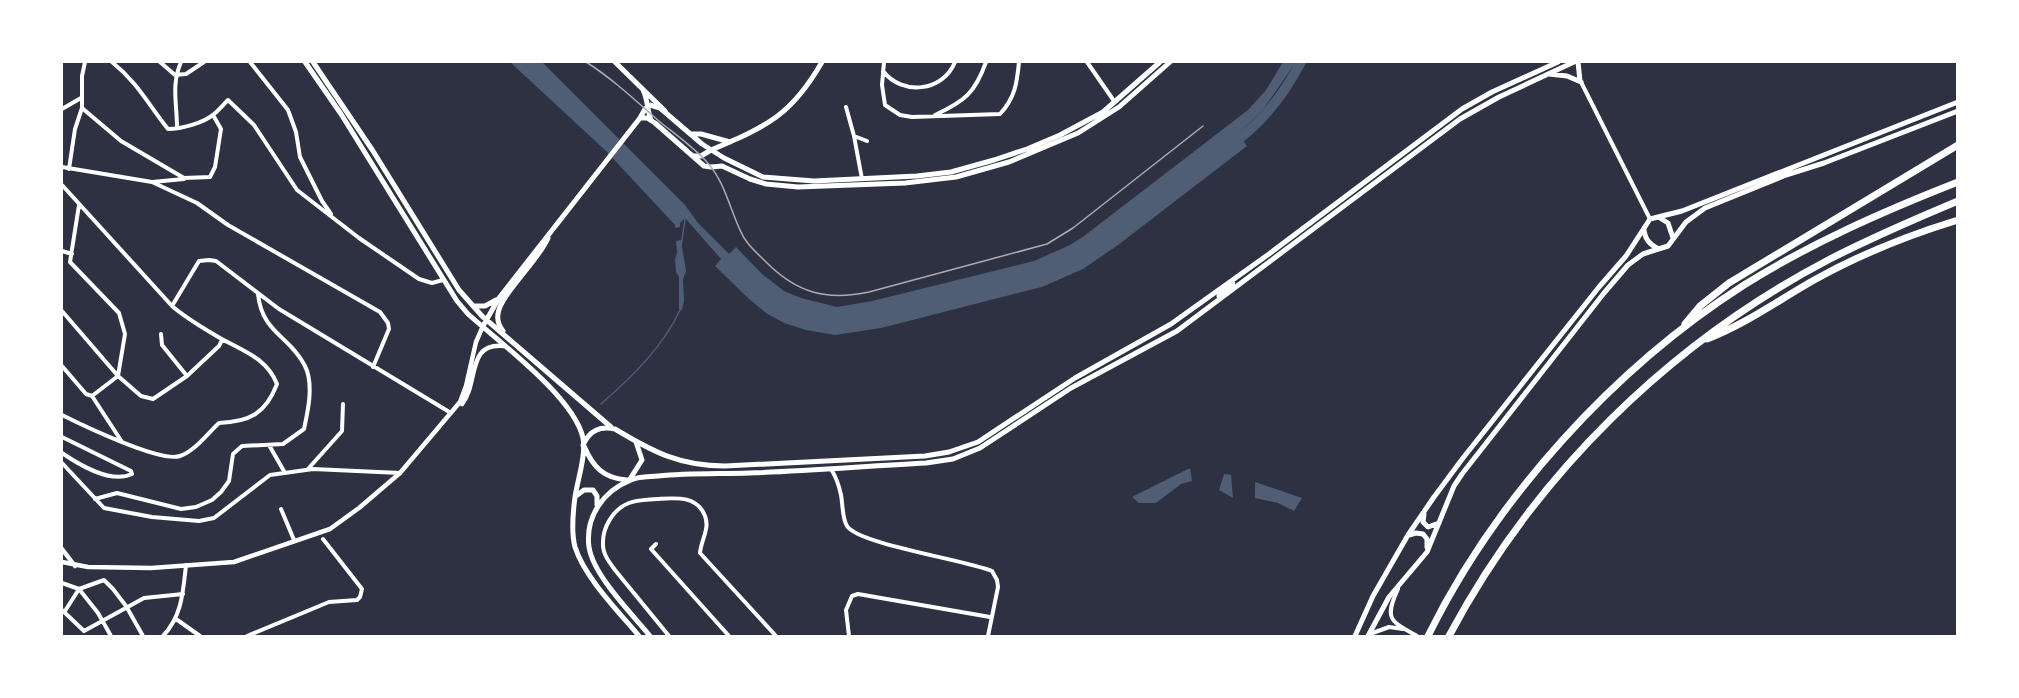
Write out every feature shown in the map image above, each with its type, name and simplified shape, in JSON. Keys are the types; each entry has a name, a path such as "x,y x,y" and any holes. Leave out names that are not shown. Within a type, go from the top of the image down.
{"highway":[{"path":"1679,332 1700,306 1729,283 1958,145"},
{"path":"1428,636 1465,570 1527,483 1587,416 1638,366 1679,332 1744,285 1797,255 1883,212 1958,182"},
{"path":"1449,636 1503,549 1565,468 1636,395 1699,342 1766,296 1830,259 1958,201"},
{"path":"1699,342 1743,323 1818,278 1857,258 1958,220"}],"main road":[{"path":"305,62 352,131 442,279 462,307 560,398 579,429 583,445 597,469 612,478 629,480"},
{"path":"313,62 373,151 450,278 473,306 588,409 615,429 674,460 709,466 748,466 925,456 965,448 991,434 1067,383 1171,324 1460,119 1498,97 1576,62 1581,82"},
{"path":"615,62 666,112"},
{"path":"688,152 696,157 757,131 775,120 796,101 811,82 822,62"},
{"path":"483,326 499,298 647,107 656,105 711,150 742,168 771,178 814,181 935,174 994,160 1060,135 1103,112 1160,62"},
{"path":"640,118 651,120 704,165 722,166 750,179 777,185 817,188 929,181 985,170 1036,152 1086,129 1119,107 1170,62"},
{"path":"650,636 604,579 589,549 591,519 597,507 616,487 637,477 749,473 939,461 967,454 993,440 1071,388 1170,336 1209,309 1306,230 1462,110 1558,62"},
{"path":"1547,74 1572,77 1581,82"},
{"path":"642,89 647,98 651,120"},
{"path":"1114,101 1119,107"},
{"path":"1355,636 1373,596 1425,510 1463,458 1626,256 1650,219 1682,211 1958,102"},
{"path":"1368,636 1376,618 1401,582 1427,552 1454,486 1462,474 1604,293 1635,260 1643,254 1668,246 1690,218 1705,208 1786,175 1824,163 1958,111"},
{"path":"692,134 701,134 730,142"},
{"path":"1830,152 1832,159"},
{"path":"1821,156 1824,163"},
{"path":"1660,218 1668,223 1673,238"},
{"path":"1644,226 1646,238 1659,249"},
{"path":"507,337 499,324 498,311 539,254 550,234"},
{"path":"1209,309 1213,302 1232,286 1233,280"},
{"path":"473,306 484,306 499,298"},
{"path":"615,429 597,429 587,437 583,445 575,497 573,532 580,559 593,580 639,636"},
{"path":"629,480 642,460 636,442"},
{"path":"575,497 584,490 593,490 597,496 597,507"},
{"path":"1425,510 1423,519 1425,525 1431,528 1440,522"},
{"path":"1408,535 1416,532 1423,534 1427,540 1427,552"}],"street":[{"path":"69,169 75,129 82,108 82,75 85,62"},
{"path":"112,62 131,77 168,129 213,115 228,100 261,135 297,190 359,238 419,279 432,283 442,279"},
{"path":"160,62 175,75 186,74 204,62"},
{"path":"177,128 175,75 181,62"},
{"path":"250,62 288,110 296,132 300,157 322,201 334,217"},
{"path":"884,62 882,85 885,105 900,115 931,116 1000,114 1010,104 1017,85 1019,62"},
{"path":"883,71 899,84 919,88 934,84 945,77 955,62"},
{"path":"931,116 971,94 986,62"},
{"path":"1087,62 1114,101"},
{"path":"1581,82 1650,219"},
{"path":"62,110 81,98"},
{"path":"846,107 862,179"},
{"path":"82,108 122,141 184,178"},
{"path":"62,168 152,182 184,178 206,179 210,177 215,167 221,129 213,115"},
{"path":"854,136 867,141"},
{"path":"152,182 197,203 228,225 380,312 388,323 389,329 373,367"},
{"path":"62,185 172,306 187,319 259,359 272,372 277,384 272,398 258,414 232,422 219,423 189,452 177,457 122,442 62,415"},
{"path":"79,204 70,262 119,313 125,334 118,376 92,396"},
{"path":"62,251 72,254"},
{"path":"172,306 199,261 216,261 279,309 451,413"},
{"path":"95,499 117,493 181,509 196,507 212,500 225,486 231,472 233,453 242,446 283,444 304,429 311,400 306,367 264,319 258,294"},
{"path":"62,311 118,376 141,396 153,399 187,376 219,346 222,339"},
{"path":"62,562 75,566 151,568 234,562 330,529 400,473 451,413 463,397 476,342 483,326"},
{"path":"161,334 162,345 187,376"},
{"path":"451,413 468,394 481,351 490,346 504,346"},
{"path":"62,366 86,394 92,396 122,442"},
{"path":"307,470 342,430 343,405"},
{"path":"62,437 131,471 132,474 129,476 109,475 89,470 62,453"},
{"path":"268,444 285,473"},
{"path":"62,463 104,508 152,517 199,521 214,518 270,475 307,470 400,473"},
{"path":"831,468 841,494 845,522 853,533 880,543 992,571 998,587 990,617 988,636"},
{"path":"669,636 615,570 603,546 608,524 613,515 627,504 678,498 694,502 705,516 707,525 700,553 776,636"},
{"path":"281,509 294,540"},
{"path":"247,636 329,602 357,600 360,597 362,589 323,539"},
{"path":"656,544 651,549 729,636"},
{"path":"62,549 75,566"},
{"path":"163,636 176,619 183,594 186,566"},
{"path":"143,636 126,606 104,580 79,589 63,610 84,631 103,622 126,606 144,598 183,594"},
{"path":"1401,582 1389,612 1392,619 1403,629 1417,636"},
{"path":"62,583 79,589 111,636"},
{"path":"849,636 846,610 852,596 858,594 990,617"},
{"path":"176,619 200,636"},
{"path":"1368,636 1389,627 1403,629"}],"water":[{"path":"510,62 542,62 685,205 698,223 729,254 736,247 762,274 784,291 837,307 872,301 1034,261 1070,245 1248,110 1266,90 1283,62 1296,62 1262,111 1238,134 1247,146 1118,245 1083,269 1042,287 881,328 835,335 784,323 766,313 749,299 715,266 721,259 685,218 680,223 680,227 675,228 675,225 606,151"},
{"path":"681,240 686,271 683,279 682,310 679,309 679,277 676,272 675,259 676,241"},
{"path":"1190,468 1192,481 1181,484 1156,503 1139,503 1132,497"},
{"path":"1224,474 1231,475 1233,498 1219,490"},
{"path":"1255,482 1302,498 1294,511 1278,503 1255,498"}],"waterway":[{"path":"1230,145 1252,128 1271,108 1301,62"},
{"path":"681,247 685,219"},
{"path":"601,404 646,360 666,335 681,308"}],"tram line":[{"path":"586,62 615,83 706,161 722,185 742,235 766,262 789,281 826,295 854,295 869,292 1047,244 1073,228 1203,126"}]}
